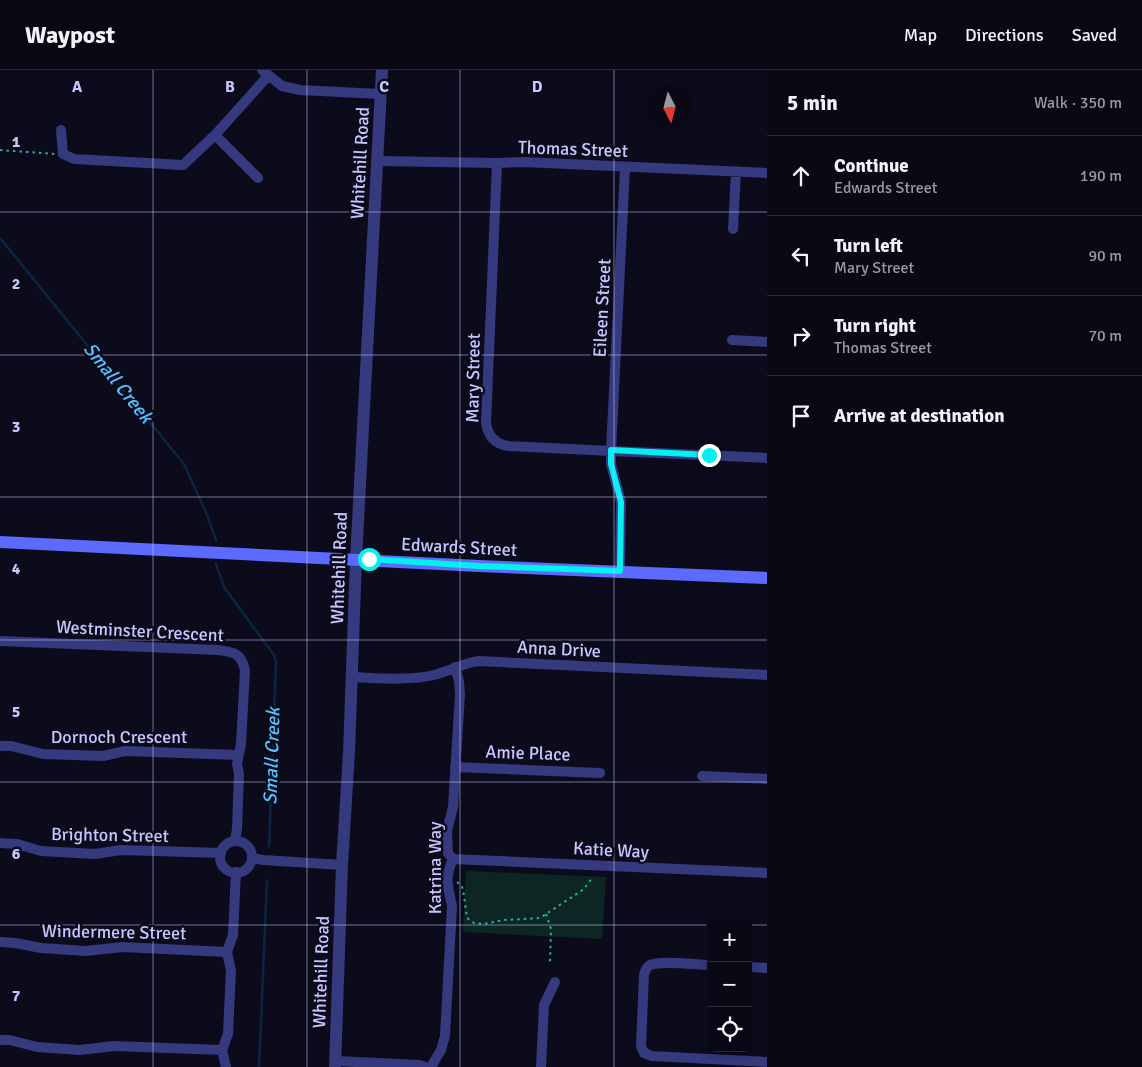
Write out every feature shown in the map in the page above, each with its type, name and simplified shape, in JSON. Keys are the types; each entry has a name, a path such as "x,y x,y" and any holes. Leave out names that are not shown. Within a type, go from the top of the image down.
{"main road":[{"name":"Edwards Street","path":"0,542 479,566 767,578"}],"street":[{"name":"Whitehill Road","path":"336,1064 342,865 356,559 382,70"},
{"path":"61,130 62,154 74,159 183,165 215,135 265,73 282,86 300,90 380,94"},
{"path":"215,135 258,178"},
{"name":"Thomas Street","path":"378,161 523,162 767,173"},
{"name":"Mary Street","path":"497,163 487,430 494,440 508,446 611,450"},
{"name":"Eileen Street","path":"611,450 625,166"},
{"path":"734,229 736,171"},
{"path":"732,340 767,342"},
{"path":"620,571 621,502 611,464 611,450 767,458"},
{"name":"Westminster Crescent","path":"0,641 218,650 237,654 243,661 245,670 241,744 237,764 239,774 237,829 234,841"},
{"name":"Anna Drive","path":"352,677 409,679 434,675 465,663 479,661 767,674"},
{"name":"Katrina Way","path":"431,1067 441,1050 444,1036 452,906 447,871 453,859 448,853 447,831 453,807 460,694 455,667"},
{"name":"Dornoch Crescent","path":"0,746 10,746 43,754 77,756 103,756 126,752 238,755"},
{"name":"Amie Place","path":"455,767 600,772"},
{"path":"702,776 767,779"},
{"path":"234,841 245,844 251,852 252,858 246,869 236,872 228,870 224,866 221,862 221,852 226,845 234,841"},
{"name":"Brighton Street","path":"0,843 17,844 41,851 95,854 121,850 221,852"},
{"path":"252,858 342,865"},
{"name":"Katie Way","path":"453,859 767,873"},
{"path":"226,1067 222,1050 228,1034 231,971 227,952 233,935 236,872"},
{"name":"Windermere Street","path":"0,942 16,942 41,948 86,951 122,947 227,952"},
{"path":"707,965 660,963 646,968 644,975 641,1046 644,1053 652,1056 767,1062"},
{"path":"752,967 767,968"},
{"path":"541,1067 544,1005 555,982"},
{"path":"0,1040 10,1040 37,1047 80,1050 114,1046 222,1050"},
{"path":"336,1064 419,1065 426,1067"}],"path":[{"path":"0,150 62,154"},
{"path":"448,882 459,882 461,885 467,918 474,923 484,924 504,920 540,918 584,889 592,878"},
{"path":"546,914 550,929 550,962"}],"green space":[{"path":"466,871 606,877 602,939 463,932"}],"waterway":[{"name":"Small Creek","path":"0,238 184,464 216,540"},
{"name":"Small Creek","path":"216,564 224,587 274,655 276,663 269,846"},
{"name":"Small Creek","path":"259,1067 267,881"}],"route":[{"path":"369,559 479,566 620,571 622,514 621,502 611,464 611,450 709,455"}]}
